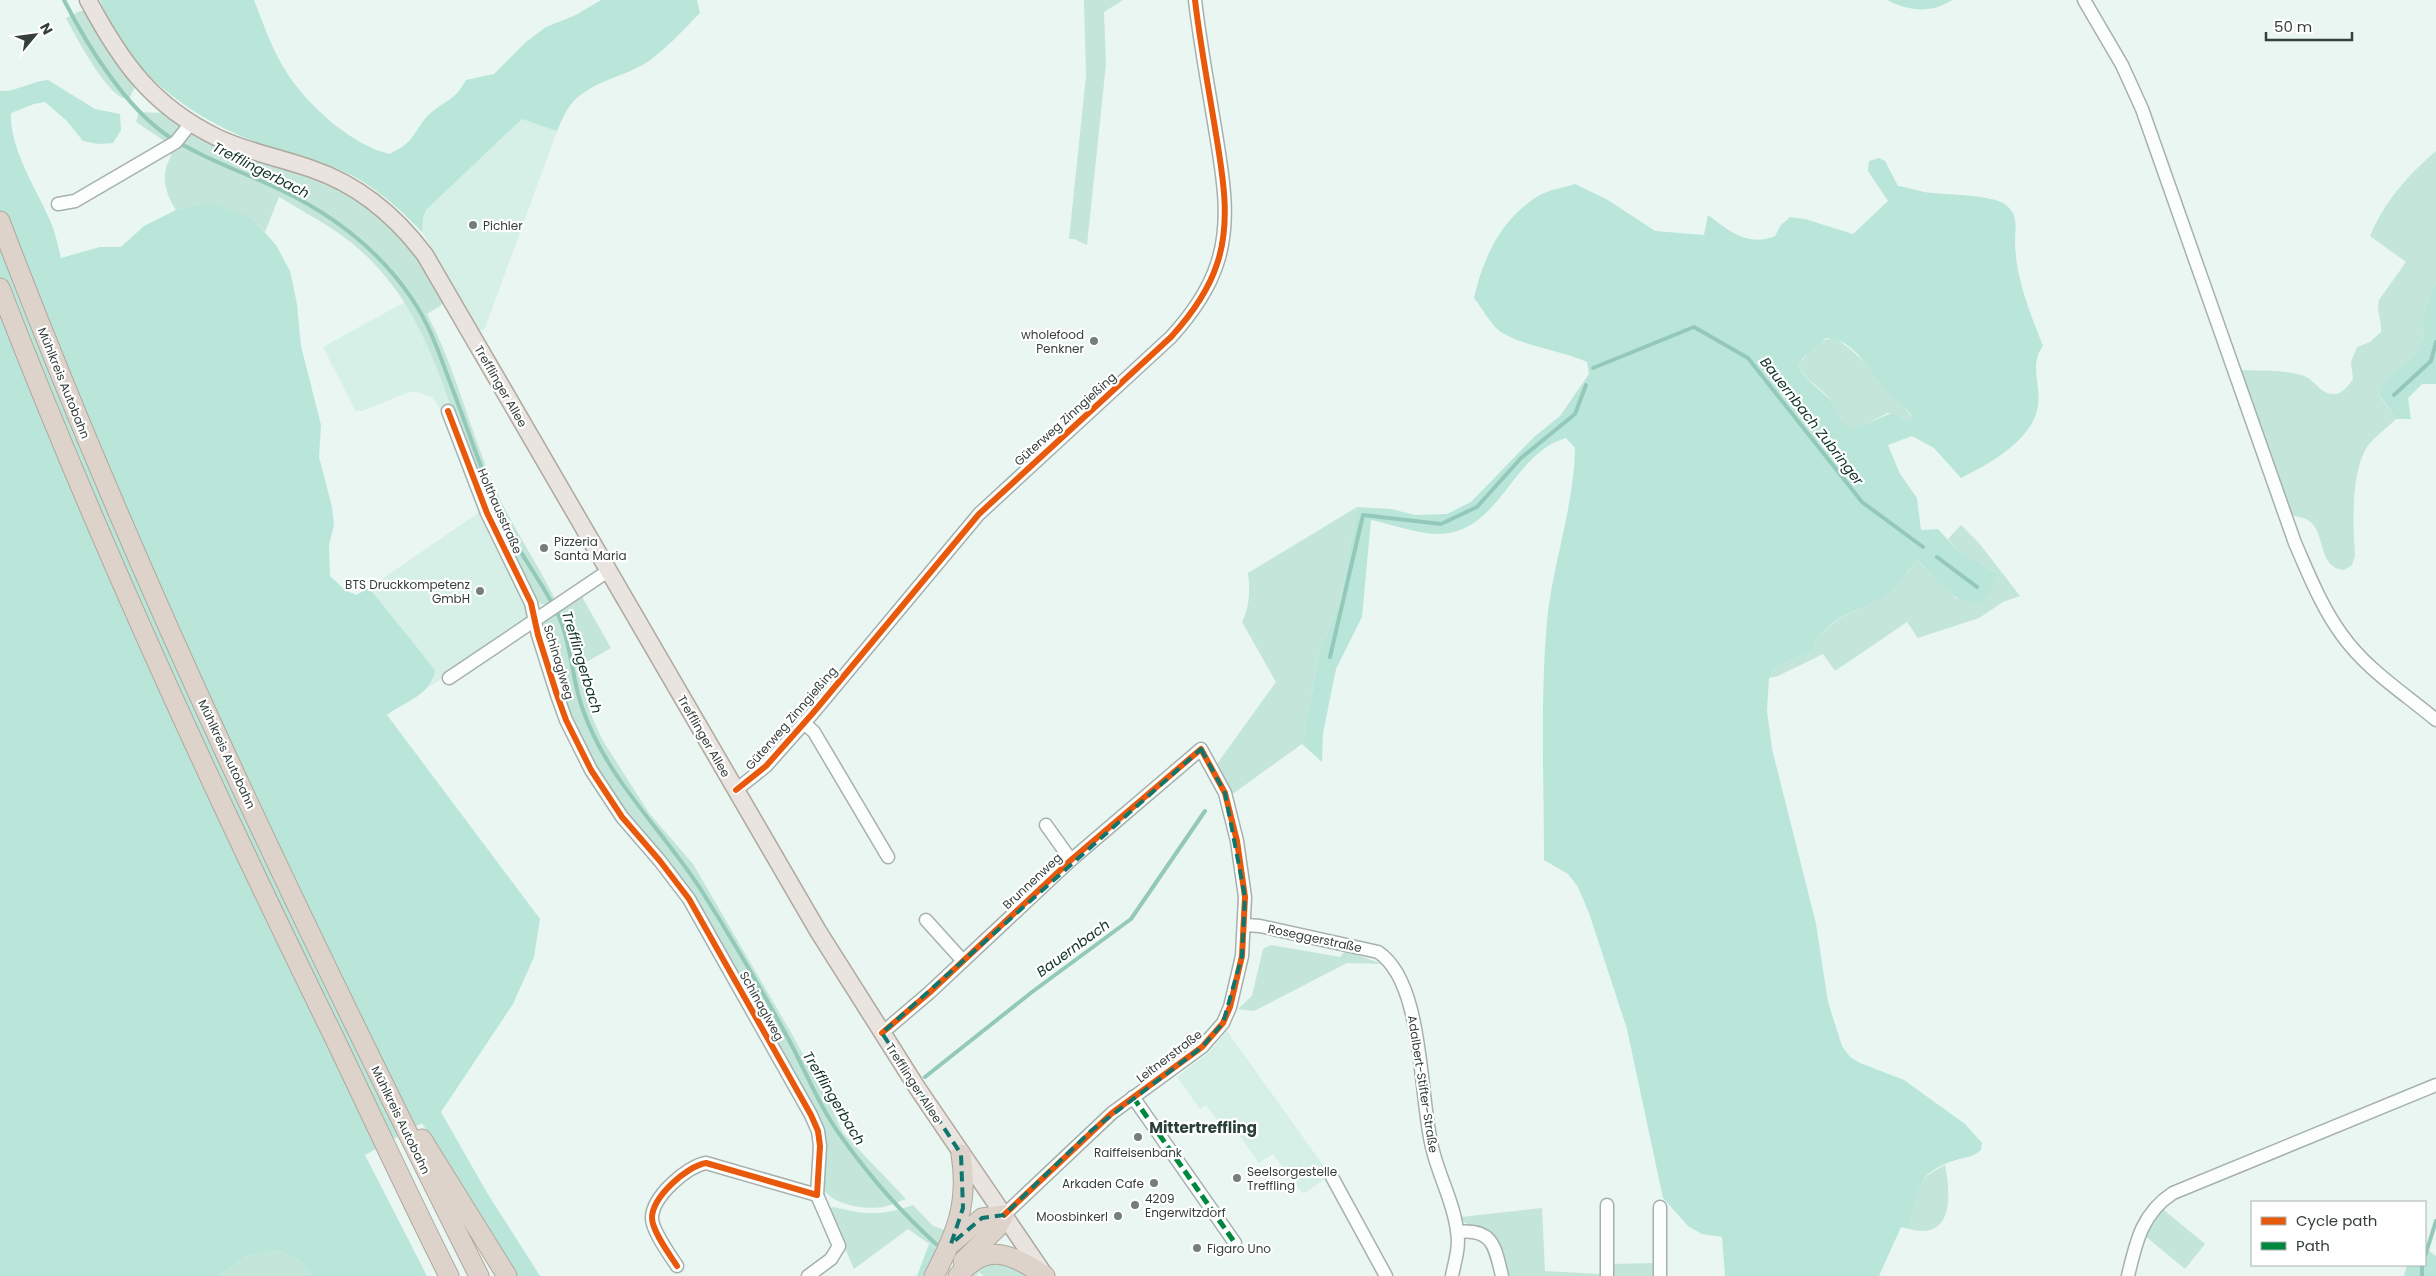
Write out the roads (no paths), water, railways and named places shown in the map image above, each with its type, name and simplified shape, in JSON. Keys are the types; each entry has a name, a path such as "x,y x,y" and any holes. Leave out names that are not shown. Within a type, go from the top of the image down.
{"highway":[{"name":"Mühlkreis Autobahn","path":"0,221 73,405 139,560 294,901 479,1276"},
{"name":"Mühlkreis Autobahn","path":"0,288 98,526 199,754 449,1276"},
{"path":"382,1082 423,1140 507,1276"},
{"path":"934,1276 951,1244 963,1208 964,1177 961,1154"},
{"path":"951,1244 982,1218 1004,1215"},
{"path":"953,1276 963,1260 997,1228 1004,1215"},
{"path":"433,1244 442,1276"},
{"path":"958,1276 978,1258 995,1254 1019,1259 1045,1276"}],"main road":[{"name":"Trefflinger Allee","path":"88,0 108,37 134,74 187,127 241,147 312,169 352,187 387,212 412,237 440,278 608,571 739,788 818,931 961,1154 1045,1276"}],"street":[{"name":"Güterweg Zinngießing","path":"739,788 766,766 979,514 1171,337 1191,314 1208,287 1218,262 1222,238 1224,186 1194,0"},
{"path":"2084,0 2122,65 2142,109 2288,525 2313,585 2327,612 2358,655 2436,720"},
{"path":"58,204 75,201 176,142 187,127"},
{"name":"Holthausstraße","path":"448,410 475,486 532,603 541,616"},
{"path":"449,678 608,571"},
{"name":"Schinaglweg","path":"541,616 557,695 566,720 591,770 622,817 660,861 689,900 811,1115 818,1131 820,1146 817,1195"},
{"path":"804,722 814,732 888,857"},
{"name":"Brunnenweg","path":"882,1032 963,961 1071,860 1201,748"},
{"name":"Leitnerstraße","path":"1004,1215 1030,1192 1092,1130 1133,1097 1202,1047 1223,1023 1236,986 1242,956 1245,925 1241,868 1225,793 1201,748"},
{"name":"Brunnenweg","path":"1046,825 1071,860"},
{"path":"926,920 963,961"},
{"name":"Roseggerstraße","path":"1245,925 1343,944 1378,952 1384,956"},
{"name":"Adalbert-Stifter-Straße","path":"1384,956 1398,974 1407,994 1416,1038 1432,1147 1458,1232 1458,1249 1452,1276"},
{"path":"2128,1276 2143,1224 2160,1201 2173,1193 2436,1085"},
{"path":"1133,1097 1235,1243"},
{"path":"677,1266 655,1229 652,1218 662,1195 688,1170 697,1164 706,1163 817,1195 839,1246 831,1259 808,1276"},
{"path":"1332,1177 1386,1276"},
{"path":"1607,1205 1607,1276"},
{"path":"1660,1207 1660,1276"},
{"path":"1458,1232 1469,1230 1486,1235 1494,1247 1502,1276"}],"waterway":[{"name":"Trefflingerbach","path":"64,0 108,74 152,124 182,144 281,190 337,223 385,265 412,299 434,341 501,515 511,536 547,594 560,619 567,641 579,699 594,736 607,760 638,805 688,870 715,911 790,1042 835,1128 886,1194 936,1244"},
{"name":"Bauernbach Zubringer","path":"1593,368 1694,327 1748,358 1862,502 1923,547"},
{"name":"Bauernbach Zubringer","path":"2394,395 2431,361 2436,342"},
{"name":"Bauernbach Zubringer","path":"1330,657 1363,515 1441,524 1477,507 1521,458 1575,414 1586,385"},
{"name":"Bauernbach Zubringer","path":"1937,557 1977,587"},
{"name":"Bauernbach","path":"925,1077 1032,992 1131,919 1205,811"},
{"path":"2426,1253 2436,1221"},
{"path":"2422,1266 2422,1276"}],"place":[{"name":"Pichler","path":"473,225"},
{"name":"wholefood Penkner","path":"1094,341"},
{"name":"Pizzeria Santa Maria","path":"544,548"},
{"name":"BTS Druckkompetenz GmbH","path":"480,591"},
{"name":"Raiffeisenbank","path":"1138,1137"},
{"name":"Seelsorgestelle Treffling","path":"1237,1178"},
{"name":"Arkaden Cafe","path":"1154,1183"},
{"name":"4209 Engerwitzdorf","path":"1135,1205"},
{"name":"Moosbinkerl","path":"1118,1216"},
{"name":"Figaro Uno","path":"1197,1248"}],"district":[{"name":"Mittertreffling","path":"1203,1127"}]}
